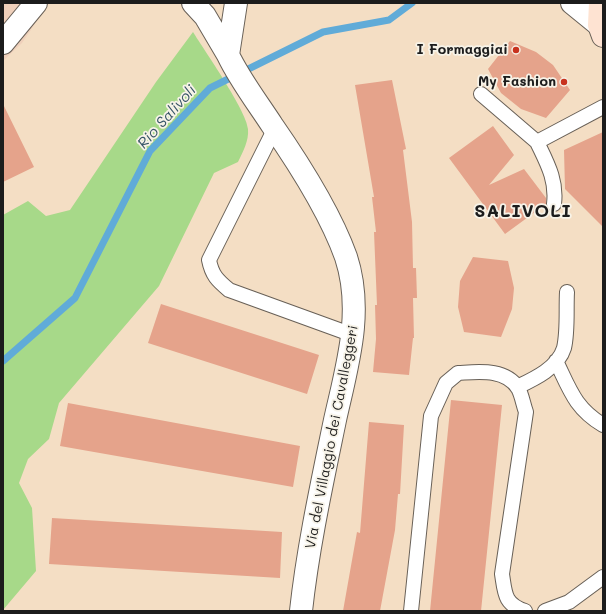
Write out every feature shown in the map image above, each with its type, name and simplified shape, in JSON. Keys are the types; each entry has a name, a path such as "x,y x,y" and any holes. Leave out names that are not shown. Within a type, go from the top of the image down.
{"street":[{"path":"3,44 36,3"},
{"name":"Via del Villaggio dei Cavalleggeri","path":"193,3 205,16 254,97 275,128 326,215 346,256 354,290 350,356 316,520 301,611"},
{"path":"230,58 236,3"},
{"path":"572,3 601,31"},
{"path":"600,3 601,31"}],"lane":[{"path":"481,94 536,142 551,170 556,191 554,204"},
{"path":"536,142 603,107"},
{"path":"275,128 209,260 211,272 216,280 229,290 352,335"},
{"path":"517,388 542,374 556,361 564,349 568,292"},
{"path":"556,361 577,404 592,419 603,425"},
{"path":"411,611 432,416 446,384 458,373 490,371 504,376 517,388 526,412 502,574 506,598 517,609"},
{"path":"545,611 569,602 603,576"}],"shaded area":[{"path":"3,3 49,3 22,43 3,61"}],"green space":[{"path":"193,32 241,109 248,129 247,142 238,162 214,173 159,286 59,403 49,439 28,459 19,483 32,508 36,571 3,610 3,215 28,201 46,216 70,210 156,82"}],"building":[{"path":"510,41 536,52 553,65 570,90 546,118 521,109 501,93 488,69"},
{"path":"392,80 406,149 403,150 412,222 413,268 416,268 417,298 413,298 414,338 409,375 373,372 376,339 375,305 377,305 374,232 376,232 372,197 374,197 355,85"},
{"path":"3,104 34,167 3,182"},
{"path":"493,126 514,155 489,185 524,169 546,198 546,204 505,234 449,158"},
{"path":"603,132 603,227 565,189 564,150"},
{"path":"473,257 508,261 514,288 512,309 501,337 464,332 458,307 460,281"},
{"path":"161,304 319,355 307,394 148,343"},
{"path":"451,400 502,405 481,611 430,611"},
{"path":"68,403 300,446 293,487 60,446"},
{"path":"369,422 404,425 400,494 398,494 395,530 380,611 343,611 357,532 360,533"},
{"path":"52,518 282,532 280,578 49,564"}],"waterway":[{"name":"Rio Salivoli","path":"3,361 75,298 150,151 210,88 323,32 389,20 412,3"}],"place":[{"name":"I Formaggiai","path":"516,50"},
{"name":"My Fashion","path":"564,82"}],"district":[{"name":"SALIVOLI","path":"523,211"}]}
